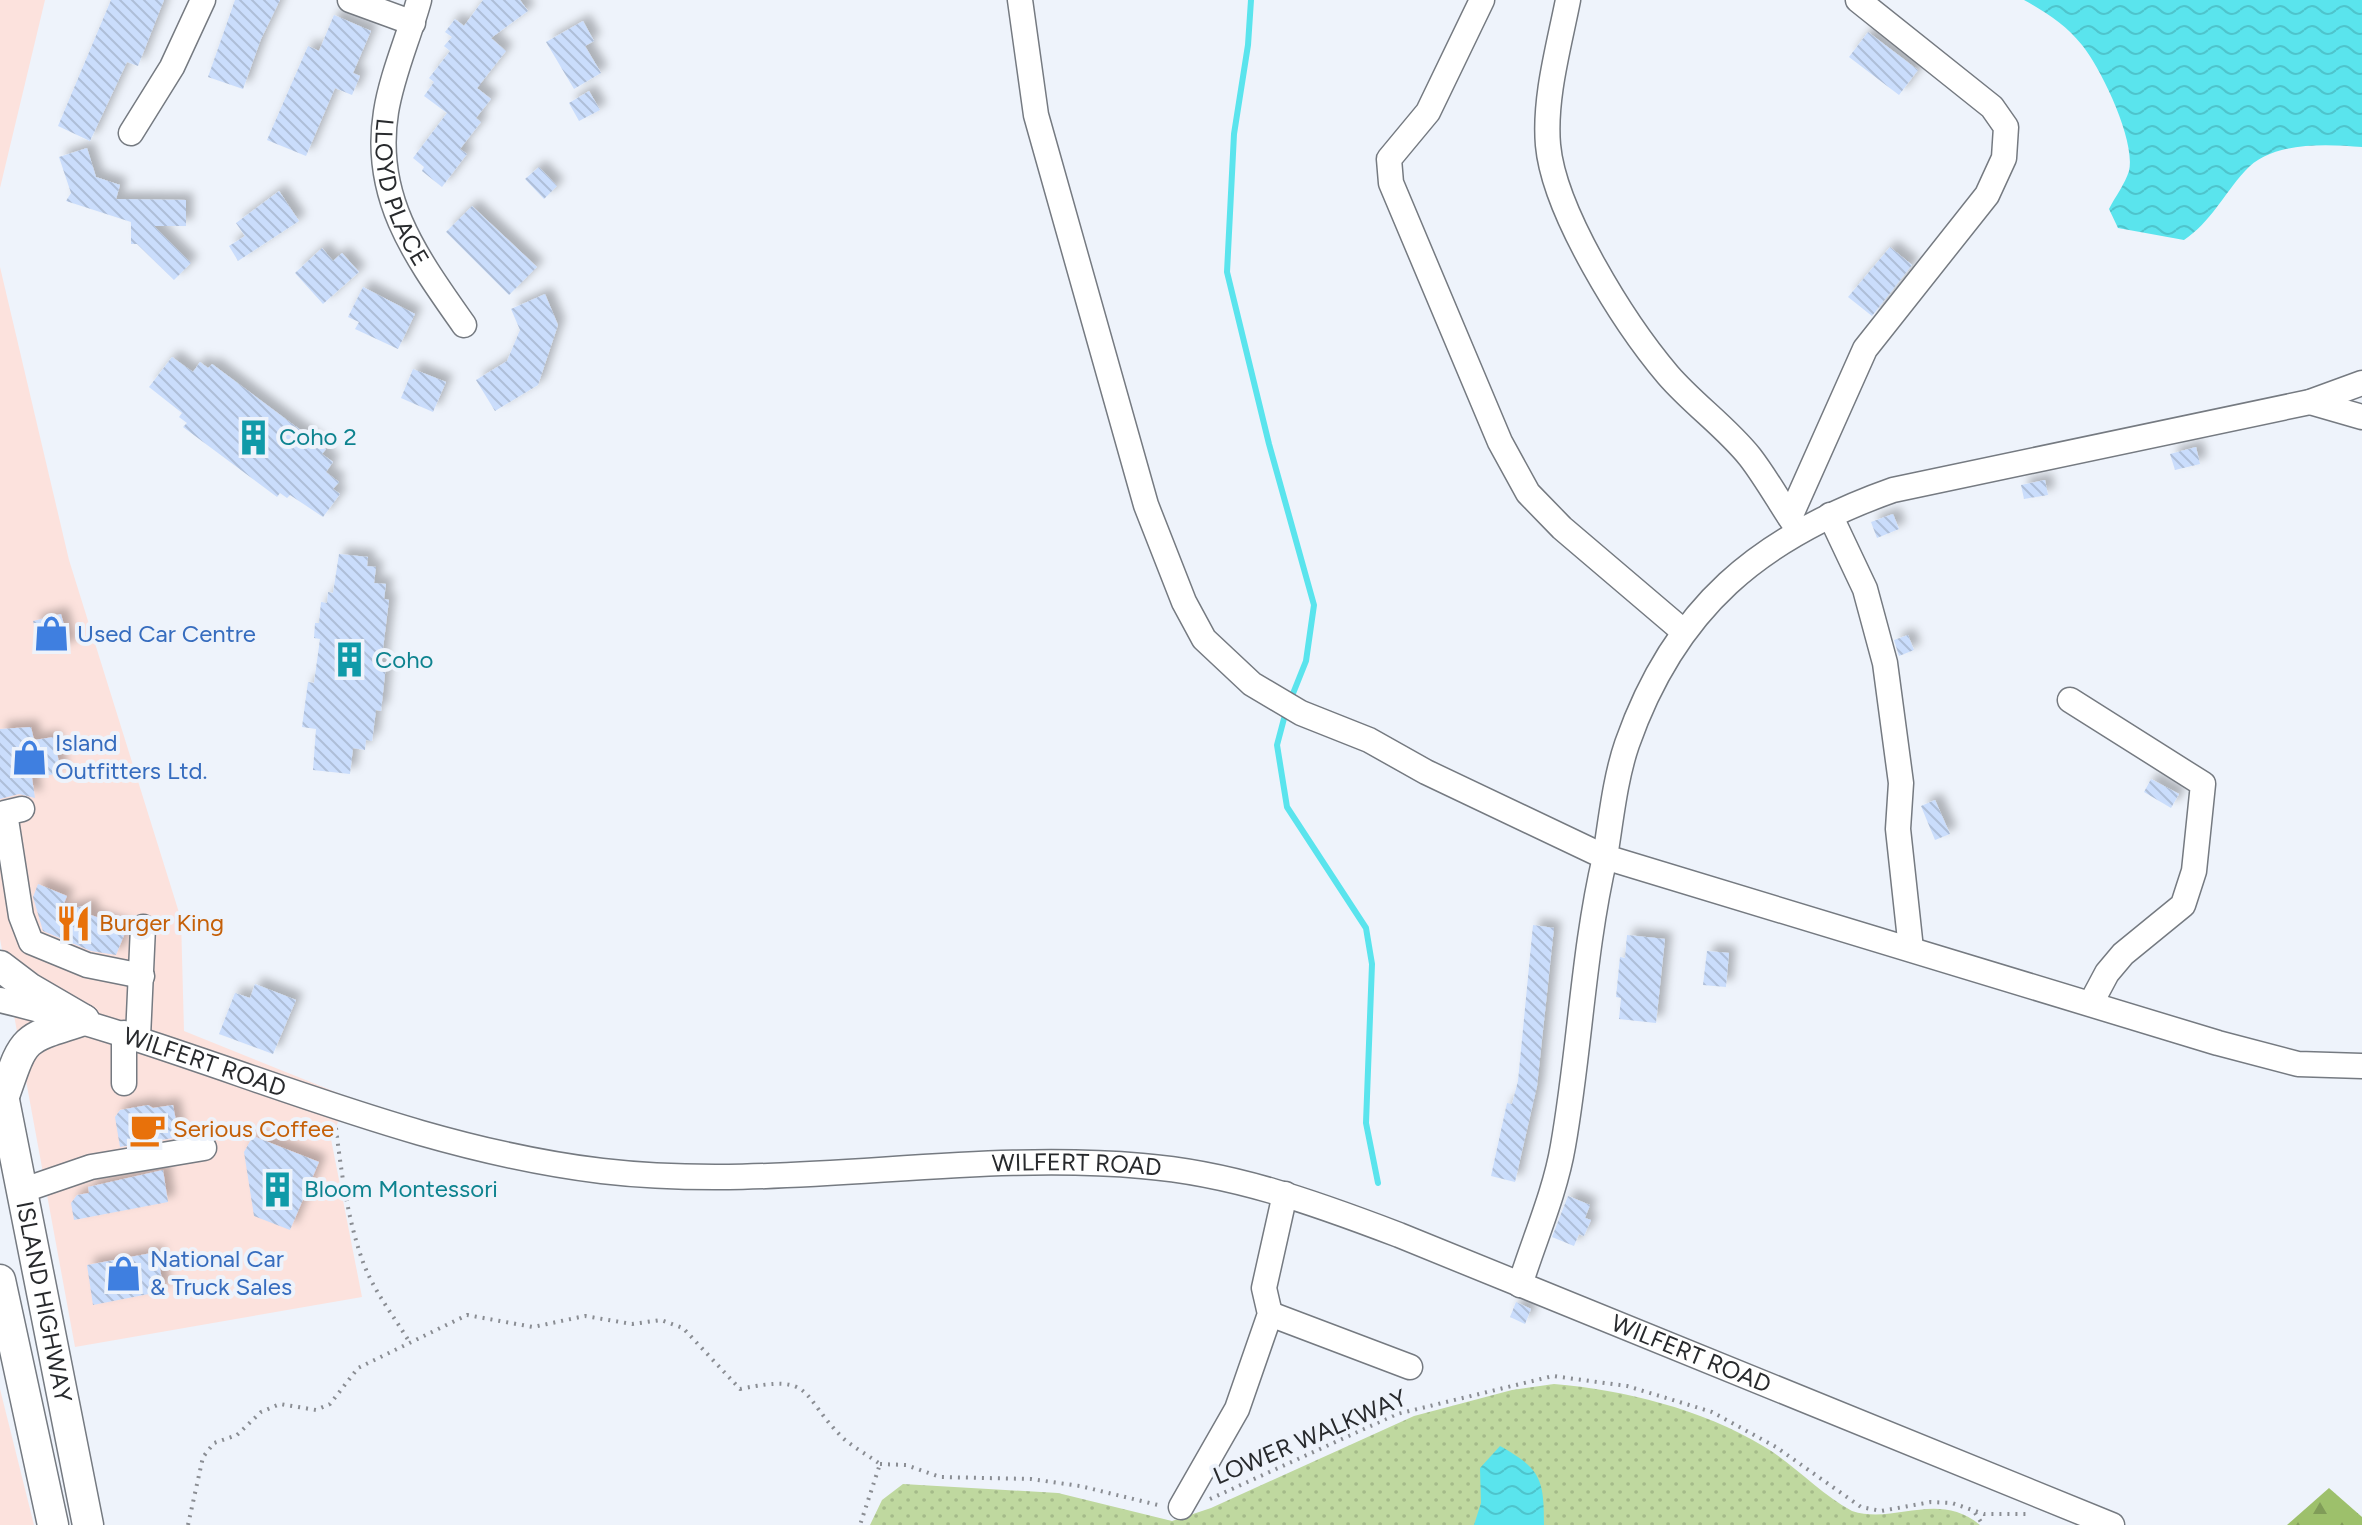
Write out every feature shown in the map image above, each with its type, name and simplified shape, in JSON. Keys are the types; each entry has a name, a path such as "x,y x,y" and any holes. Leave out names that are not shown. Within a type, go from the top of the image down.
{"main road":[{"path":"0,966 29,988 84,1020"},
{"path":"2,1090 22,1046 41,1034 84,1020"},
{"name":"ISLAND HIGHWAY","path":"2,1090 88,1525"},
{"name":"ISLAND HIGHWAY","path":"0,1280 6,1329 53,1525"}],"street":[{"path":"131,133 172,67 203,0"},
{"path":"350,0 416,12"},
{"path":"1020,0 1036,115 1146,505 1184,602 1204,639 1252,684 1301,713 1369,740 1426,772 1605,857 2298,1064 2362,1066"},
{"path":"1482,0 1428,112 1389,159 1391,183 1500,442 1528,493 1562,528 1683,631"},
{"path":"1568,0 1548,141 1552,174 1595,266 1624,316 1669,375 1749,456 1794,524"},
{"path":"1520,1285 1563,1150 1583,1015 1592,912 1626,746 1650,689 1683,631 1722,588 1794,524 1865,349 1987,195 2004,158 2006,127 1992,107 1858,0"},
{"name":"LLOYD PLACE","path":"416,12 386,111 383,158 391,205 424,267 464,325"},
{"path":"1794,524 1830,515 1893,490 2310,402 2362,383"},
{"path":"2310,402 2362,417"},
{"path":"1830,515 1865,589 1885,663 1901,783 1898,829 1911,949"},
{"path":"2070,700 2203,784 2194,871 2183,905 2123,954 2107,973 2091,1003"},
{"path":"22,809 5,813 21,916 31,942 87,965 142,976"},
{"path":"124,1083 142,976 143,927"},
{"name":"WILFERT ROAD","path":"0,1000 84,1020 333,1105 509,1157 605,1171 760,1175 1047,1164 1142,1166 1234,1179 1285,1194 1472,1266 2112,1525"},
{"path":"21,1191 91,1167 204,1148"},
{"path":"1181,1507 1237,1409 1270,1314 1264,1288 1285,1194"},
{"path":"1270,1314 1410,1367"}],"path":[{"path":"333,1105 350,1212 363,1261 379,1295 410,1343"},
{"path":"188,1525 203,1457 214,1443 237,1435 261,1412 280,1404 316,1410 330,1404 358,1368 467,1315 533,1327 585,1316 632,1324 661,1320 683,1328 740,1389 766,1384 792,1384 805,1391 844,1439 880,1464 860,1525"},
{"name":"LOWER WALKWAY","path":"880,1464 906,1465 940,1477 1031,1479 1068,1484 1150,1505 1181,1507 1201,1503 1397,1414 1553,1376 1627,1386 1712,1412 1766,1440 1861,1507 1881,1511 1931,1502 1952,1503 1974,1511 2025,1514 2040,1520"},
{"path":"1974,1511 1983,1525"}],"shaded area":[{"path":"0,0 45,0 0,188"},
{"path":"0,267 69,560 181,919 184,1031 348,1097 331,1139 362,1297 75,1347 0,939"},
{"path":"0,1389 34,1525 0,1525"}],"green space":[{"path":"1554,1384 1635,1396 1714,1422 1774,1453 1852,1511 1884,1514 1948,1510 1980,1525 870,1525 882,1500 903,1484 1058,1493 1172,1521 1211,1508 1414,1416 1512,1390"},
{"path":"2329,1488 2362,1517 2362,1525 2287,1525"}],"water":[{"path":"2024,0 2362,0 2362,147 2316,145 2269,154 2245,171 2209,217 2184,240 2118,228 2109,209 2127,176 2130,158 2115,105 2090,56 2076,38"},
{"path":"1500,1446 1524,1462 1537,1477 1543,1496 1544,1525 1474,1525 1481,1503 1480,1468"}],"building":[{"path":"111,0 164,0 138,66 127,62 90,141 58,126"},
{"path":"235,0 280,0 261,39 243,89 208,77"},
{"path":"483,0 520,0 528,11 491,38 506,51 477,88 491,99 476,118 481,122 460,149 467,154 442,187 422,171 424,167 413,158 447,113 424,96 434,82 429,78 450,51 444,46 452,37 445,32 455,19 464,26"},
{"path":"334,15 371,31 353,73 360,76 352,95 335,88 306,156 267,140 308,46 319,51"},
{"path":"583,21 594,41 585,46 601,73 574,89 546,42"},
{"path":"1868,32 1918,70 1899,95 1849,57"},
{"path":"589,91 600,110 579,121 569,103"},
{"path":"87,148 96,177 120,185 116,199 186,200 186,226 154,226 191,263 174,280 137,244 131,244 131,222 66,201 71,193 59,157"},
{"path":"539,167 557,186 544,199 525,179"},
{"path":"279,191 299,221 238,261 229,246 245,236 236,223"},
{"path":"472,206 537,267 509,295 446,232"},
{"path":"1890,247 1912,265 1872,316 1848,297"},
{"path":"322,248 333,261 342,253 359,272 323,304 295,273"},
{"path":"363,287 415,314 398,349 355,329 359,322 348,317"},
{"path":"545,294 558,325 538,385 495,411 476,380 507,361 520,330 511,309"},
{"name":"Coho 2","path":"172,357 193,372 200,362 208,368 212,364 326,449 322,454 333,462 326,472 339,482 333,489 340,494 323,517 290,495 287,498 280,493 277,497 183,427 187,423 179,417 182,413 149,387"},
{"path":"413,369 446,382 433,412 401,398"},
{"path":"2196,447 2200,464 2175,470 2170,454"},
{"path":"2045,480 2048,495 2024,499 2021,485"},
{"path":"1893,514 1899,529 1877,538 1871,522"},
{"name":"Coho","path":"339,554 368,557 367,566 376,567 374,583 386,584 384,599 389,600 381,665 386,665 381,711 376,710 372,741 366,740 365,750 353,748 350,774 313,770 316,729 302,727 308,682 314,683 320,639 314,638 315,623 319,623 321,602 327,603 328,592 333,593"},
{"name":"Used Car Centre","path":"61,614 70,647 42,654 33,621"},
{"path":"1908,635 1914,650 1899,656 1894,640"},
{"name":"Island Outfitters Ltd.","path":"31,727 34,740 54,737 61,773 32,778 35,798 19,794 0,799 0,729"},
{"path":"2151,779 2179,794 2171,808 2144,792"},
{"path":"1935,800 1950,834 1935,840 1921,806"},
{"name":"Burger King","path":"38,884 67,896 61,910 90,905 91,915 127,928 116,955 91,951 43,931 33,897"},
{"path":"1533,925 1554,928 1537,1086 1515,1182 1491,1176 1507,1103 1512,1104 1518,1081"},
{"path":"1627,935 1665,939 1656,1023 1619,1019 1621,998 1616,997 1620,957 1625,958"},
{"path":"1707,951 1729,953 1726,987 1703,985"},
{"path":"255,984 296,1000 273,1054 219,1034 235,993 250,998"},
{"name":"Serious Coffee","path":"148,1105 153,1108 173,1105 179,1137 120,1147 115,1117 120,1110"},
{"name":"Bloom Montessori","path":"253,1136 319,1162 290,1230 254,1216 244,1152"},
{"path":"163,1170 168,1202 74,1220 71,1203 77,1195 89,1193 88,1187"},
{"path":"1568,1196 1590,1205 1585,1218 1591,1220 1584,1236 1579,1234 1574,1246 1552,1237"},
{"name":"National Car & Truck Sales","path":"157,1252 164,1291 93,1305 87,1265"},
{"path":"1516,1302 1531,1309 1525,1324 1510,1317"}],"waterway":[{"path":"1251,0 1248,45 1234,134 1227,272 1269,444 1314,605 1306,661 1290,701"},
{"path":"1286,711 1277,745 1287,807 1366,928 1372,964 1366,1123 1378,1183"}],"place":[{"name":"Coho 2","path":"253,437"},
{"name":"Used Car Centre","path":"51,634"},
{"name":"Coho","path":"349,660"},
{"name":"Island Outfitters Ltd.","path":"29,757"},
{"name":"Burger King","path":"73,923"},
{"name":"Serious Coffee","path":"147,1129"},
{"name":"Bloom Montessori","path":"278,1189"},
{"name":"National Car & Truck Sales","path":"124,1273"}]}
